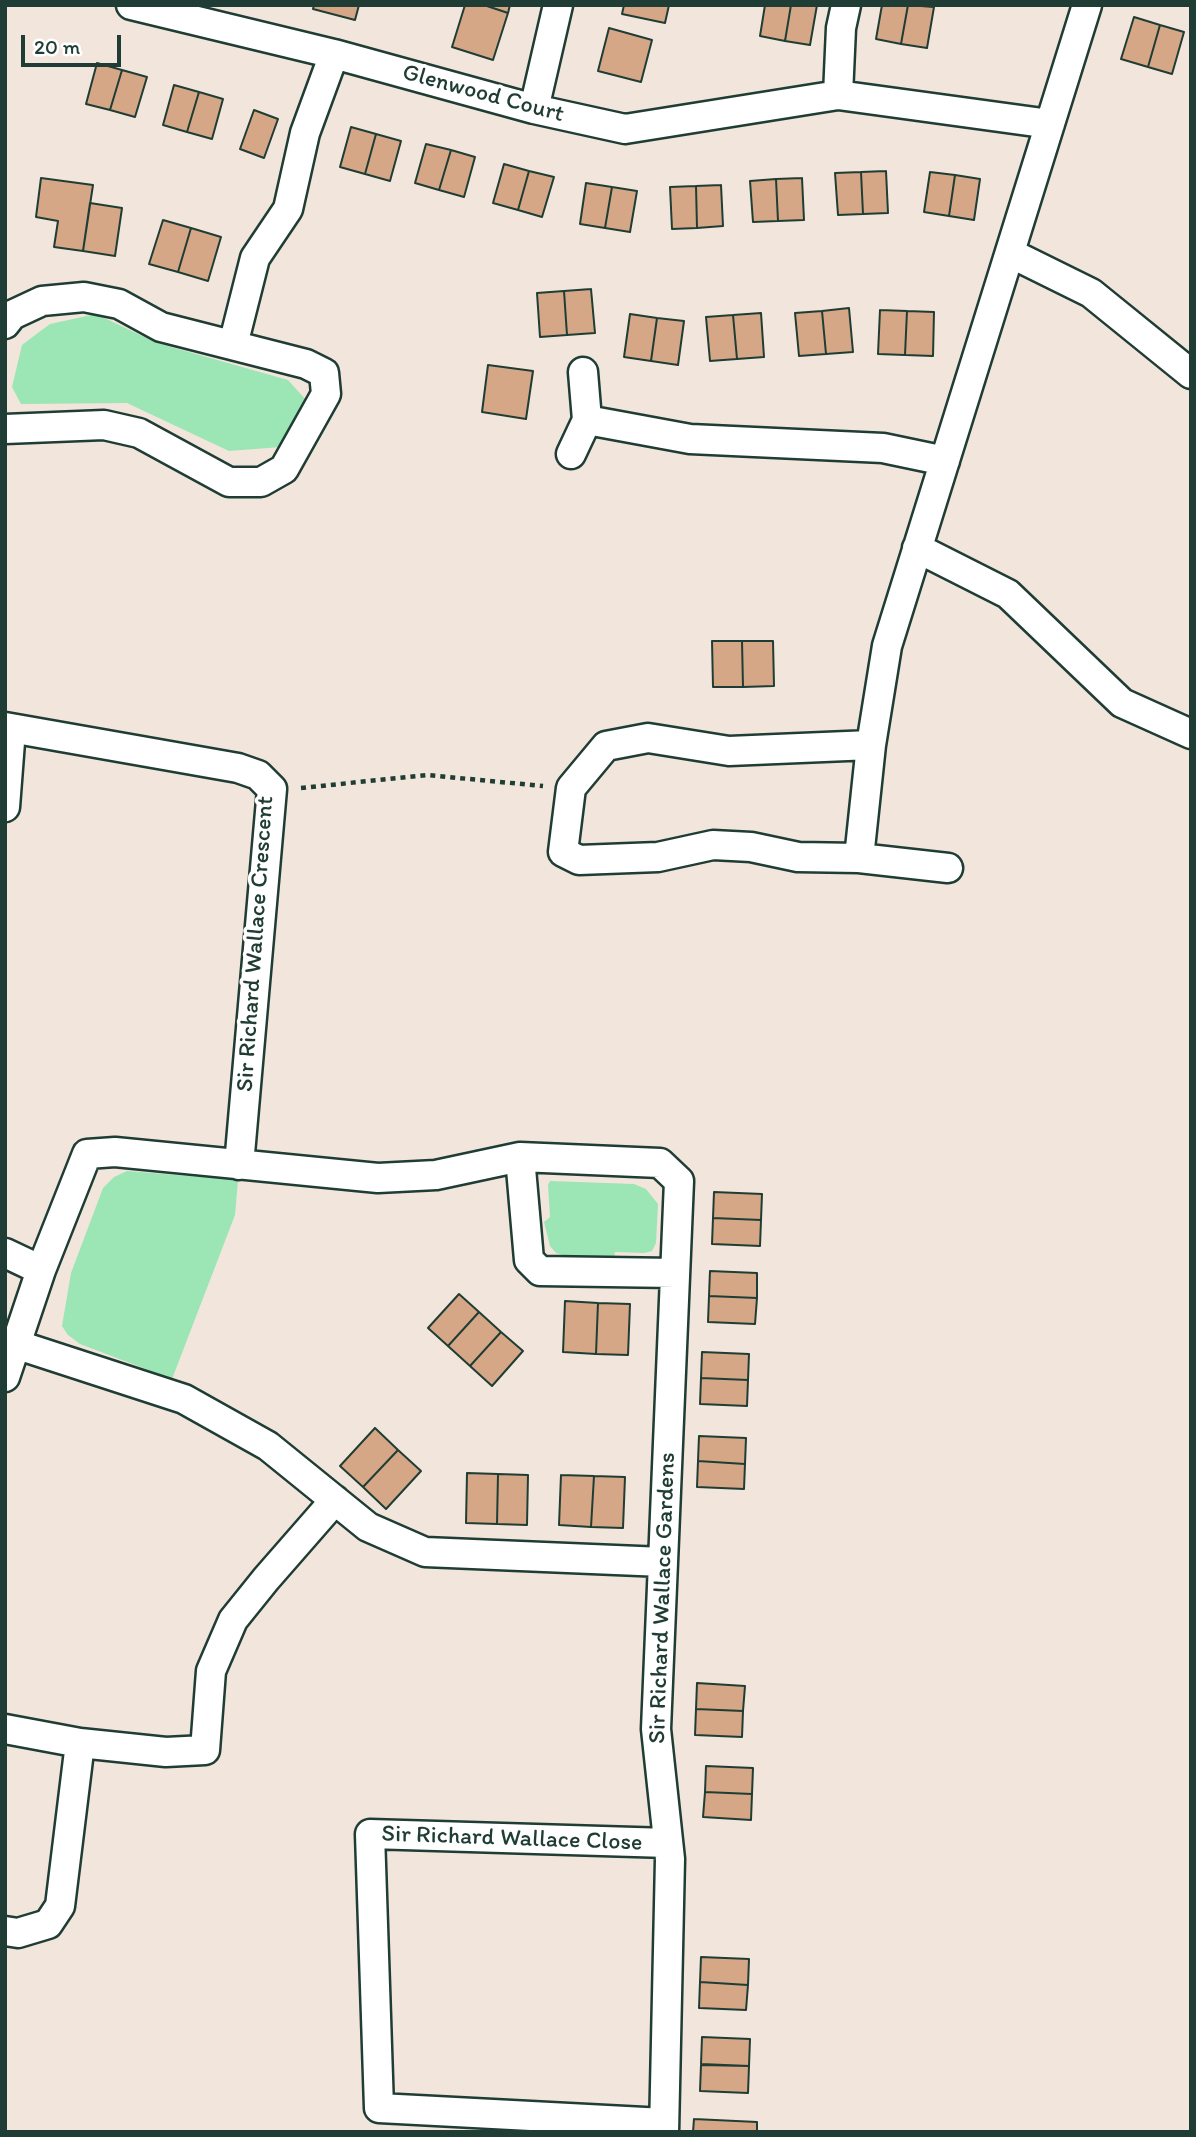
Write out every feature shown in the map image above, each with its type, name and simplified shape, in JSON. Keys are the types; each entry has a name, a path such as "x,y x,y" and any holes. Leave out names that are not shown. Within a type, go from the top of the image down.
{"street":[{"name":"Glenwood Court","path":"131,5 244,18 334,54 534,109 625,129 838,94 1050,124"},
{"path":"534,109 558,5"},
{"path":"838,94 841,28 846,5"},
{"path":"859,858 871,745 887,646 1087,5"},
{"path":"233,345 255,258 288,209 305,133 334,54"},
{"path":"1010,253 1091,293 1191,374"},
{"path":"5,324 12,315 42,301 84,297 119,304 161,327 306,364 324,373 326,394 284,469 261,482 229,482 139,433 104,425 5,429"},
{"path":"571,454 587,420 583,372"},
{"path":"587,420 690,439 883,448 945,461"},
{"path":"917,548 1008,594 1122,703 1191,734"},
{"path":"5,807 8,728"},
{"name":"Sir Richard Wallace Crescent","path":"8,728 238,768 258,775 272,789 239,1165"},
{"path":"871,745 729,751 648,738 606,746 571,788 563,852 579,860 658,857 713,845 751,846 798,857 859,858 948,868"},
{"name":"Sir Richard Wallace Gardens","path":"41,1270 87,1154 115,1152 378,1178 436,1175 520,1157 660,1163 679,1181 656,1729 670,1859 664,2127"},
{"path":"520,1157 529,1260 540,1271 675,1273"},
{"path":"5,1253 41,1270 18,1345 5,1377"},
{"path":"18,1345 184,1399 268,1446 368,1527 425,1552 663,1562"},
{"path":"5,1729 80,1743 166,1752 205,1750 211,1671 233,1620 335,1500"},
{"path":"5,1931 18,1933 48,1924 60,1906 80,1743"},
{"name":"Sir Richard Wallace Close","path":"664,2127 379,2108 370,1834 668,1843"}],"path":[{"path":"272,789 427,775 571,788"}],"green space":[{"path":"96,314 157,343 288,380 306,400 281,447 229,451 127,403 21,404 12,387 22,345 50,324"},
{"path":"127,1171 238,1180 235,1215 172,1379 80,1344 68,1335 62,1326 71,1273 103,1188 114,1177"},
{"path":"550,1181 634,1184 646,1189 658,1204 656,1243 652,1251 615,1252 614,1259 569,1257 556,1253 550,1246 544,1222 550,1217"}],"building":[{"path":"314,5 359,5 355,20 313,9"},
{"path":"465,5 484,5 508,13 493,60 452,47"},
{"path":"484,5 510,5 508,13"},
{"path":"624,5 669,5 665,23 622,14"},
{"path":"765,5 791,5 785,41 760,36"},
{"path":"791,5 817,5 810,45 785,41"},
{"path":"882,5 908,5 901,44 876,39"},
{"path":"908,5 934,7 927,48 901,44"},
{"path":"1134,17 1160,25 1148,67 1121,59"},
{"path":"1160,25 1184,32 1172,74 1148,67"},
{"path":"609,28 652,40 641,82 598,71"},
{"path":"97,63 122,70 110,110 86,104"},
{"path":"122,70 147,77 135,117 110,110"},
{"path":"174,85 199,92 187,132 163,125"},
{"path":"199,92 223,99 212,139 187,132"},
{"path":"254,110 278,119 264,158 240,149"},
{"path":"351,127 376,134 365,174 340,167"},
{"path":"376,134 401,141 390,181 365,174"},
{"path":"426,144 451,150 439,190 415,183"},
{"path":"451,150 475,157 464,197 439,190"},
{"path":"504,164 529,171 518,210 493,203"},
{"path":"529,171 554,177 542,217 518,210"},
{"path":"886,171 888,213 863,214 861,172"},
{"path":"861,172 863,214 838,215 835,173"},
{"path":"930,172 955,175 949,216 924,212"},
{"path":"955,175 980,179 974,220 949,216"},
{"path":"41,178 93,185 83,251 54,247 58,221 36,217"},
{"path":"802,178 804,220 778,221 776,179"},
{"path":"776,179 778,221 753,222 750,181"},
{"path":"586,183 612,187 605,228 580,224"},
{"path":"721,185 723,226 697,228 696,186"},
{"path":"696,186 697,228 672,229 670,187"},
{"path":"612,187 637,191 630,232 605,228"},
{"path":"90,203 122,208 115,256 83,251"},
{"path":"163,220 191,228 178,272 149,264"},
{"path":"191,228 221,237 208,281 178,272"},
{"path":"591,289 595,333 567,335 564,291"},
{"path":"564,291 567,335 540,337 537,293"},
{"path":"849,308 853,352 826,354 822,311"},
{"path":"880,310 907,311 905,355 878,354"},
{"path":"822,311 826,354 799,356 795,313"},
{"path":"907,311 934,312 933,356 905,355"},
{"path":"761,313 764,357 737,359 733,315"},
{"path":"630,314 657,318 651,361 624,357"},
{"path":"733,315 737,359 710,361 706,317"},
{"path":"657,318 684,321 678,365 651,361"},
{"path":"488,365 533,371 526,419 482,412"},
{"path":"712,641 742,641 743,687 713,687"},
{"path":"742,641 773,641 774,686 743,687"},
{"path":"714,1192 762,1194 761,1220 713,1218"},
{"path":"713,1218 761,1220 760,1246 712,1244"},
{"path":"710,1271 757,1273 757,1298 709,1296"},
{"path":"459,1294 479,1312 448,1346 428,1328"},
{"path":"709,1296 757,1298 755,1324 708,1322"},
{"path":"565,1301 598,1303 596,1354 563,1352"},
{"path":"598,1303 630,1304 628,1355 596,1354"},
{"path":"479,1312 501,1332 470,1366 448,1346"},
{"path":"501,1332 523,1351 492,1386 470,1366"},
{"path":"702,1352 749,1354 748,1380 701,1378"},
{"path":"701,1378 748,1380 747,1406 700,1404"},
{"path":"375,1428 398,1450 363,1487 340,1466"},
{"path":"699,1436 746,1438 745,1464 698,1461"},
{"path":"398,1450 421,1471 386,1509 363,1487"},
{"path":"698,1461 745,1464 744,1489 697,1487"},
{"path":"467,1473 498,1474 497,1524 466,1523"},
{"path":"498,1474 528,1475 527,1525 497,1524"},
{"path":"561,1475 594,1476 591,1527 559,1525"},
{"path":"594,1476 625,1477 623,1528 591,1527"},
{"path":"697,1683 745,1686 743,1711 696,1709"},
{"path":"696,1709 743,1711 742,1737 695,1735"},
{"path":"706,1766 753,1768 752,1794 705,1792"},
{"path":"705,1792 752,1794 751,1820 703,1817"},
{"path":"701,1957 749,1959 748,1985 700,1982"},
{"path":"700,1982 748,1985 746,2010 699,2008"},
{"path":"702,2037 750,2039 749,2066 701,2064"},
{"path":"701,2065 749,2066 748,2093 700,2091"},
{"path":"694,2119 757,2122 757,2132 693,2132"}]}
